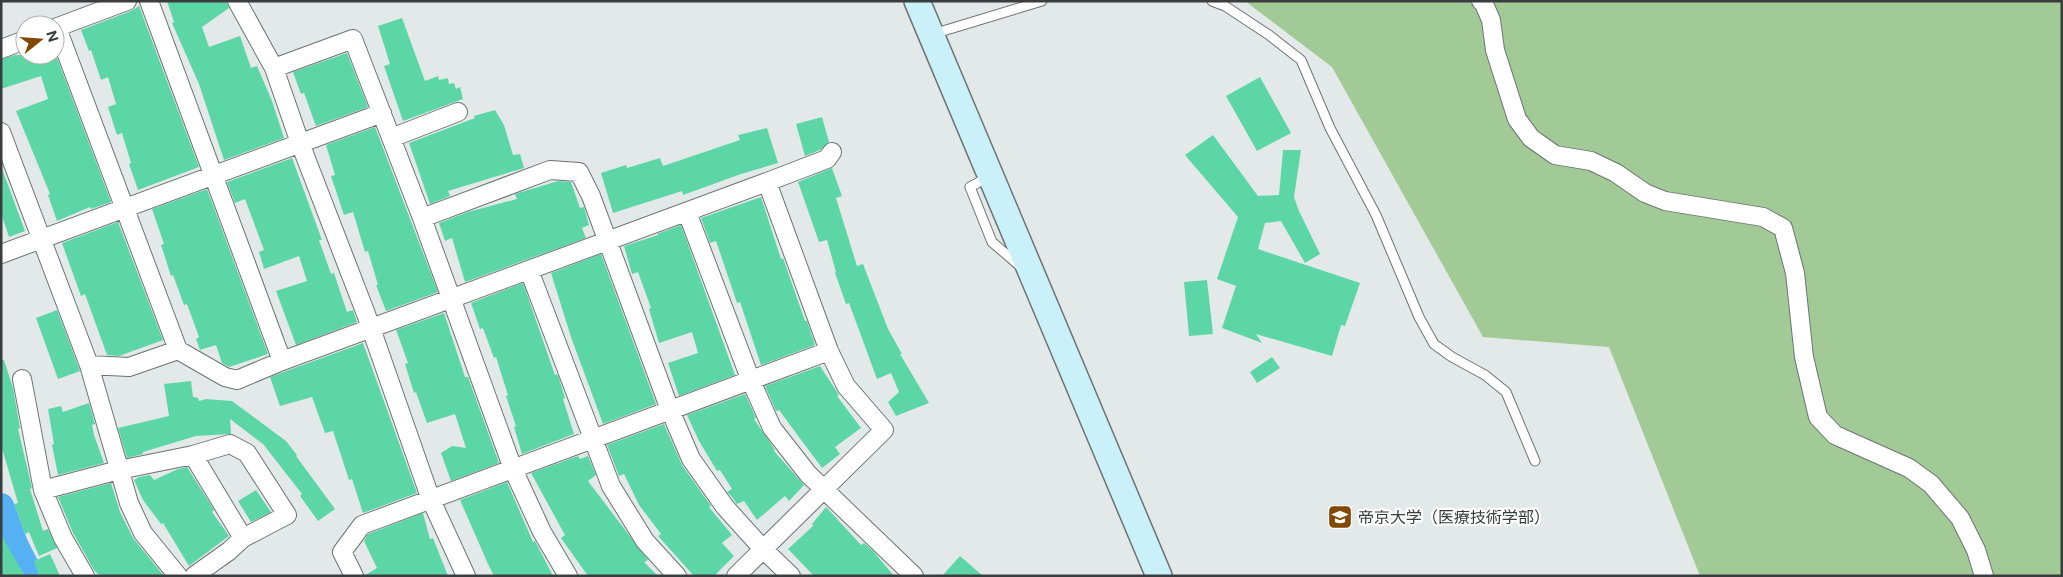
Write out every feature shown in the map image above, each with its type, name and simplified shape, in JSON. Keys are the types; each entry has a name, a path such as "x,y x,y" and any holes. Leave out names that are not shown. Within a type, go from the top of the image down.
{"street":[{"path":"65,25 126,1"},
{"path":"149,1 282,361"},
{"path":"237,1 274,68 371,329 431,500 466,576"},
{"path":"917,1 1159,576"},
{"path":"1482,1 1491,20 1496,50 1517,119 1531,138 1555,155 1591,161 1616,173 1645,193 1665,201 1762,217 1783,228 1795,273 1804,357 1818,418 1835,435 1909,468 1931,484 1960,518 1976,550 1984,576"},
{"path":"274,68 353,39 422,218 513,470 542,532 568,576"},
{"path":"1,49 15,44"},
{"path":"65,51 126,208 178,350 225,377 237,380 282,361 767,182 827,159 832,152"},
{"path":"391,138 458,112"},
{"path":"1,254 382,113"},
{"path":"3,140 89,365 129,503 144,533 178,576"},
{"path":"422,218 550,170 579,172 591,196 670,410 691,460 725,506 763,549 791,576"},
{"path":"736,576 884,430 846,386 829,351 767,182"},
{"path":"687,212 751,381 772,428 808,474 848,510 914,576"},
{"path":"529,270 611,486 645,542 677,576"},
{"path":"89,365 129,367 178,350"},
{"path":"354,576 342,552 362,525 829,351"},
{"path":"22,379 43,490 63,538 84,576"},
{"path":"43,490 119,470 193,455 230,444 247,454 287,515 244,538 194,576"},
{"path":"193,455 244,538"}],"lane":[{"path":"930,35 1042,1"},
{"path":"1212,1 1224,6 1301,60 1330,128 1376,215 1419,317 1434,344 1452,357 1485,374 1506,392 1535,461"}],"green space":[{"path":"1245,1 2062,1 2062,576 1700,576 1609,347 1483,337 1332,67"}],"building":[{"path":"167,1 226,1 229,8 202,27 209,47 240,36 251,68 257,66 272,101 284,138 224,160 199,84 172,23 174,22"},
{"path":"139,6 199,167 138,190 129,164 131,163 122,133 117,135 108,107 116,104 108,77 101,80 91,50 89,51 81,30 131,11"},
{"path":"402,18 425,81 438,76 439,80 448,78 449,84 454,83 456,89 460,87 463,99 403,121 384,66 390,64 378,26"},
{"path":"347,53 368,107 316,126 304,93 301,94 293,72"},
{"path":"15,55 15,65 60,65 111,202 91,209 90,207 57,221 48,195 50,194 16,111 48,99 41,76 1,89 1,59"},
{"path":"1260,77 1291,133 1257,151 1226,96"},
{"path":"495,110 504,125 513,155 520,154 524,168 448,191 450,196 430,204 409,143 475,118 474,116"},
{"path":"822,117 829,142 820,150 805,156 796,124"},
{"path":"375,127 438,292 386,311 376,285 378,285 368,251 365,252 353,212 344,215 331,176 335,175 326,145"},
{"path":"767,128 778,163 683,195 682,191 613,213 601,173 626,165 627,168 660,158 663,166 740,140 738,135"},
{"path":"1213,135 1258,196 1279,195 1283,150 1301,150 1294,197 1320,254 1305,263 1281,221 1265,223 1258,249 1360,283 1345,326 1341,325 1332,356 1256,334 1262,343 1222,328 1236,286 1217,279 1238,217 1185,155"},
{"path":"292,158 322,240 319,240 331,274 334,273 347,312 353,310 357,322 296,345 276,291 307,281 299,256 264,269 259,252 264,250 245,199 235,203 227,182"},
{"path":"1,166 25,231 9,237 1,213"},
{"path":"832,168 842,196 836,198 857,266 863,264 888,329 902,354 900,354 929,403 896,416 888,402 899,392 891,373 877,379 849,303 846,304 835,273 827,240 819,242 798,182"},
{"path":"558,181 571,182 580,208 584,207 589,225 582,228 586,238 465,282 452,238 445,241 439,223 468,212 517,199 515,194"},
{"path":"207,189 268,354 229,367 222,363 216,345 200,350 196,339 199,337 187,304 184,305 173,275 171,276 161,245 164,244 152,209"},
{"path":"761,197 781,259 783,258 815,345 761,365 740,302 737,303 716,241 710,243 701,218"},
{"path":"118,222 163,340 119,356 107,355 85,294 81,296 62,243"},
{"path":"681,225 735,375 679,396 668,363 698,353 692,332 659,343 649,309 651,308 638,272 632,274 624,246"},
{"path":"601,254 656,404 603,424 571,337 551,273"},
{"path":"1207,280 1213,334 1189,336 1184,282"},
{"path":"523,283 555,375 557,374 559,378 565,398 563,399 574,434 522,454 514,427 516,426 506,396 508,395 496,357 494,358 483,328 480,329 471,303"},
{"path":"57,310 80,371 58,379 36,318"},
{"path":"444,313 465,377 468,377 499,463 451,481 441,453 452,446 466,448 455,414 427,423 416,392 414,393 405,364 408,363 396,330"},
{"path":"363,343 417,493 363,513 352,479 349,480 333,431 325,433 312,397 280,406 270,377"},
{"path":"1272,357 1280,368 1257,383 1250,372"},
{"path":"1,360 4,360 13,388 20,428 18,429 32,488 30,489 43,531 48,529 57,548 39,556 29,532 25,534 14,504 18,503 1,445"},
{"path":"820,366 839,395 837,396 861,428 835,447 840,454 822,468 779,410 776,411 765,386"},
{"path":"191,381 193,397 198,398 199,401 206,399 232,401 286,441 335,509 318,521 300,496 302,494 263,444 230,419 231,434 196,436 127,458 118,428 169,416 164,384"},
{"path":"745,394 756,418 754,419 774,451 804,485 789,501 785,496 757,520 744,501 737,504 727,492 732,489 720,470 717,471 699,441 687,415"},
{"path":"89,403 95,424 92,425 94,435 104,463 58,475 48,409 61,406 63,412"},
{"path":"664,424 682,465 711,506 709,507 732,535 722,543 734,556 714,576 694,576 658,536 661,534 639,505 624,474 619,476 607,445"},
{"path":"578,456 580,459 588,456 596,475 588,481 648,560 644,562 658,576 588,576 561,538 565,535 531,473"},
{"path":"187,467 214,510 212,512 229,536 189,566 163,523 161,524 143,500 134,480 150,475 154,480"},
{"path":"507,482 533,542 535,541 553,576 494,576 488,564 460,500"},
{"path":"111,483 120,512 133,538 164,576 100,576 94,570 73,533 58,497"},
{"path":"256,490 271,512 251,522 238,501"},
{"path":"826,507 861,545 864,543 873,551 894,576 814,576 788,549 813,526 812,524"},
{"path":"423,513 430,539 433,538 448,576 364,576 377,568 364,541 368,534"},
{"path":"1,535 25,576 1,576"},
{"path":"50,554 60,576 39,576 34,561"},
{"path":"960,556 983,576 942,576"}],"waterway":[{"path":"1,506 15,544 31,576"}],"place":[{"name":"帝京大学（医療技術学部）","path":"1340,517"}]}
